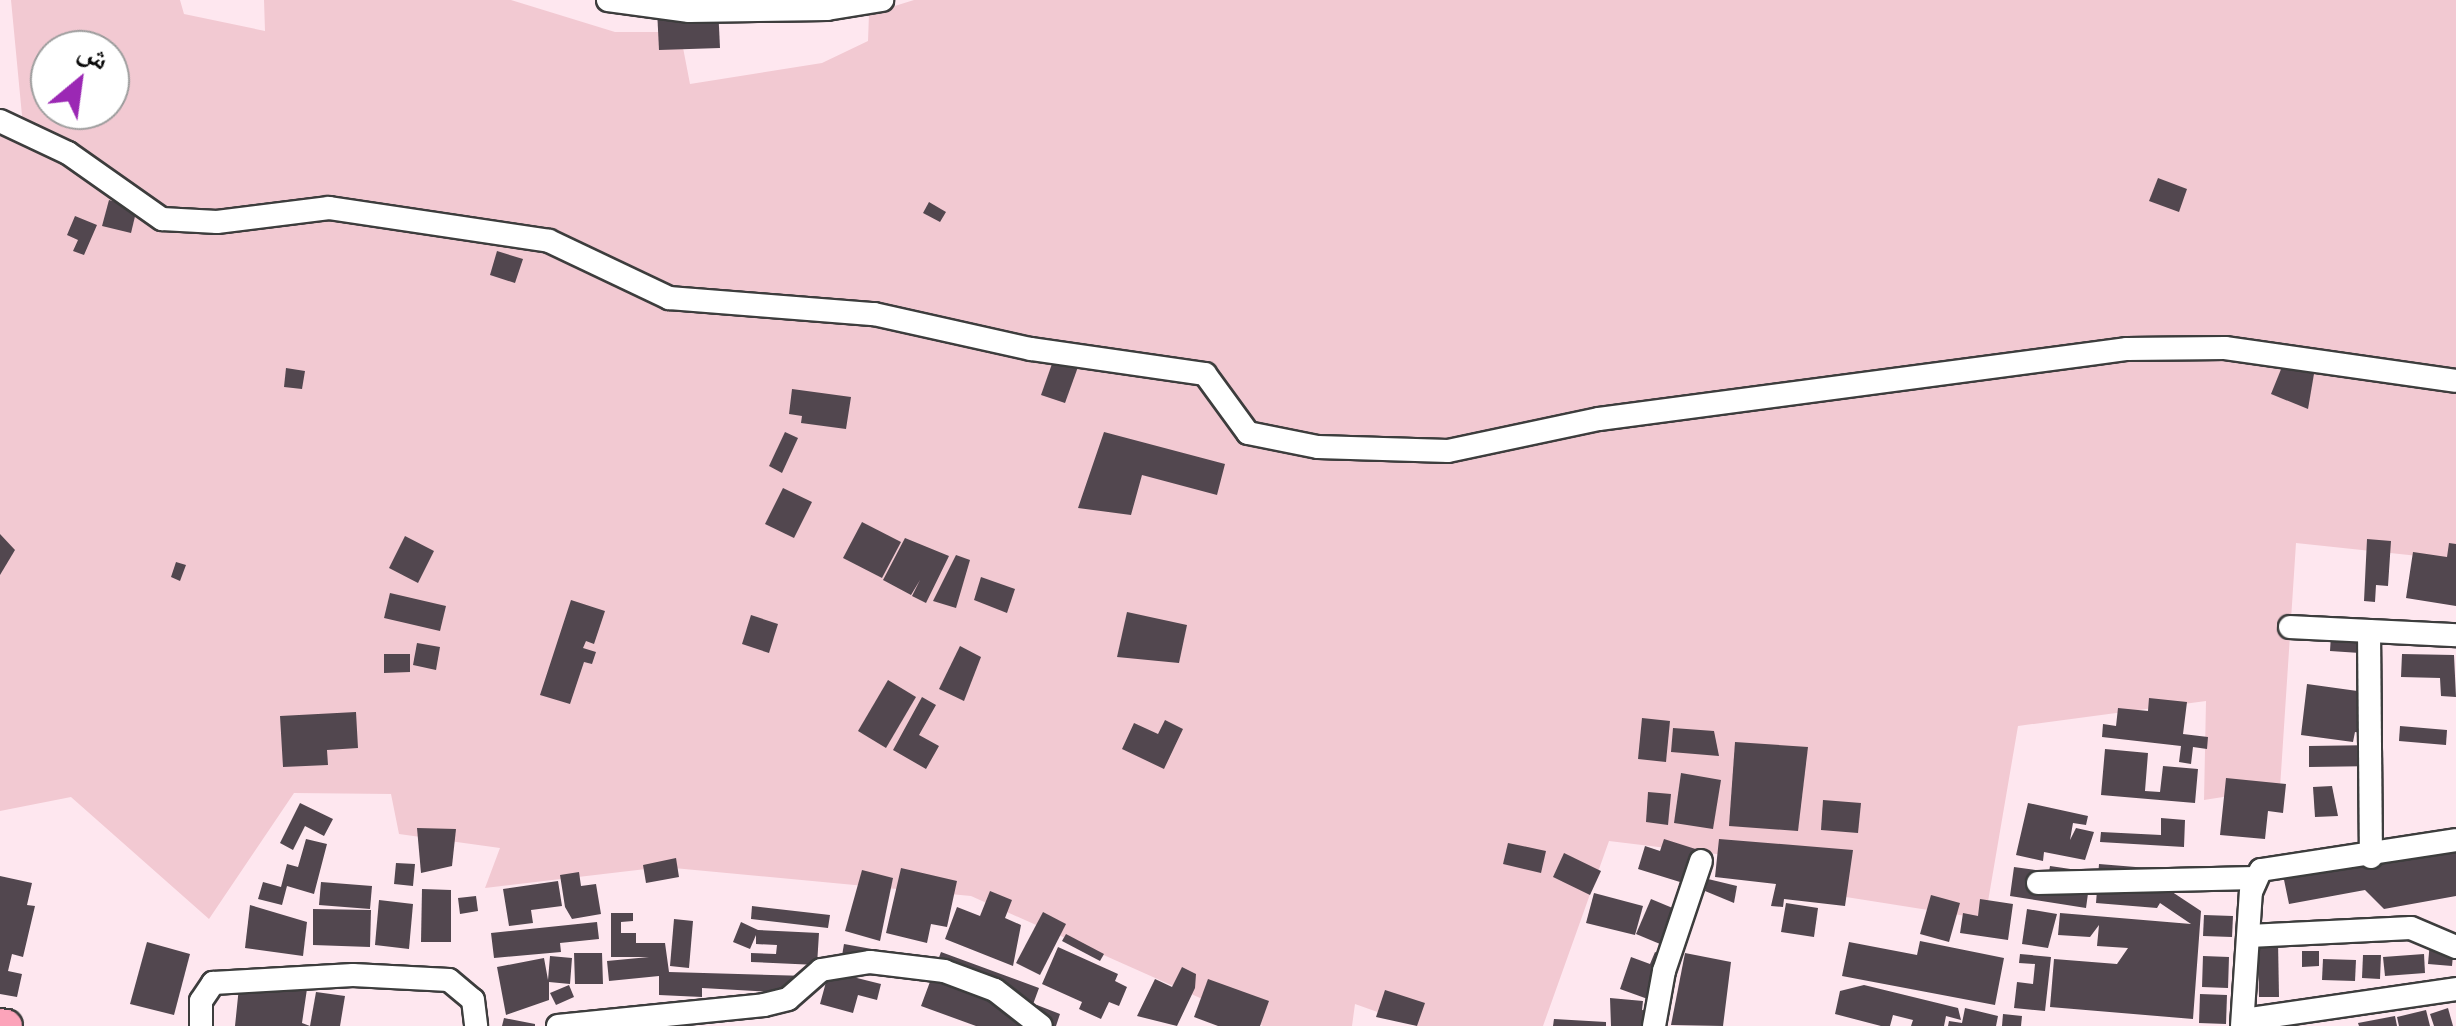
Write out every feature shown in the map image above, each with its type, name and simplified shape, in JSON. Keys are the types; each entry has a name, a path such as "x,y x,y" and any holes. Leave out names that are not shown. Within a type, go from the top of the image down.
{"street":[{"path":"608,0 689,11 826,9 882,0"},
{"path":"0,121 68,153 162,218 217,222 329,208 549,241 668,298 874,314 1031,349 1205,374 1222,391 1238,426 1282,443 1448,452 1599,419 2126,349 2224,348 2456,381"},
{"path":"2290,627 2456,635"},
{"path":"2369,631 2371,857"},
{"path":"2038,883 2255,878 2267,868 2371,857 2456,840"},
{"path":"1654,1026 1664,970 1701,862"},
{"path":"2255,878 2243,1023 2456,989"},
{"path":"2250,936 2411,928 2456,948"},
{"path":"558,1026 764,1005 788,999 822,970 870,962 961,977 1024,1008 1042,1026"},
{"path":"201,1026 201,1001 213,982 353,975 449,980 473,1000 476,1026"}],"shaded area":[{"path":"11,0 180,0 184,14 265,31 264,0 511,0 615,32 680,32 690,84 822,63 868,41 869,14 914,0 2456,0 2456,560 2296,543 2280,788 2204,800 2206,701 2018,726 1985,919 1846,897 1741,857 1609,841 1543,1026 1417,1026 1355,1004 1352,1026 1263,1026 971,896 663,867 485,888 500,848 399,834 391,794 294,793 209,919 71,797 0,811 0,116 23,126"}],"building":[{"path":"718,6 720,48 659,50 657,9"},
{"path":"2158,178 2187,189 2179,212 2149,201"},
{"path":"109,200 137,208 131,233 102,226"},
{"path":"929,202 946,212 940,222 923,213"},
{"path":"75,216 97,225 84,255 73,251 78,240 67,235"},
{"path":"497,251 523,259 515,283 490,275"},
{"path":"1059,344 1083,353 1065,403 1041,395"},
{"path":"2286,357 2315,368 2308,409 2271,394"},
{"path":"286,368 305,371 302,389 284,387"},
{"path":"792,389 851,397 846,429 801,423 802,416 789,414"},
{"path":"785,432 798,438 782,473 769,466"},
{"path":"1104,432 1225,464 1217,495 1142,475 1131,515 1078,508"},
{"path":"783,488 812,502 794,538 765,524"},
{"path":"862,522 901,542 882,578 843,558"},
{"path":"0,534 15,550 0,575"},
{"path":"405,536 434,551 418,583 389,568"},
{"path":"905,538 949,556 926,603 912,596 920,580 911,595 883,580"},
{"path":"2367,539 2391,541 2388,586 2376,585 2375,602 2364,601"},
{"path":"2449,543 2456,544 2456,606 2406,598 2413,552 2447,557"},
{"path":"956,555 970,560 956,608 933,601"},
{"path":"176,562 186,565 180,581 171,577"},
{"path":"981,577 1015,589 1007,613 974,600"},
{"path":"390,593 446,606 440,631 384,618"},
{"path":"571,600 605,611 594,644 586,641 583,648 596,652 592,664 584,662 570,704 540,695"},
{"path":"1127,612 1187,625 1179,663 1117,657"},
{"path":"751,615 778,624 769,653 742,644"},
{"path":"2332,618 2375,620 2375,654 2330,651"},
{"path":"417,643 440,647 436,670 413,665"},
{"path":"960,646 981,657 964,701 939,689"},
{"path":"384,654 410,654 410,672 384,673"},
{"path":"2402,654 2454,655 2456,697 2441,696 2440,678 2401,677"},
{"path":"888,680 916,697 886,748 858,731"},
{"path":"2307,684 2379,694 2375,735 2355,732 2353,742 2301,735"},
{"path":"922,697 936,705 919,735 939,746 926,769 893,750"},
{"path":"2149,698 2187,702 2183,734 2208,737 2207,749 2193,747 2191,764 2179,762 2181,746 2102,737 2103,724 2116,726 2118,708 2148,711"},
{"path":"356,712 358,748 327,750 328,765 283,767 280,716"},
{"path":"1642,718 1670,721 1666,762 1638,759"},
{"path":"1165,720 1183,729 1164,769 1122,749 1134,723 1158,734"},
{"path":"2400,726 2447,730 2446,745 2399,741"},
{"path":"1673,728 1714,731 1719,756 1671,752"},
{"path":"1735,742 1808,747 1798,831 1729,826"},
{"path":"2377,745 2378,766 2309,767 2309,746"},
{"path":"2105,749 2148,753 2145,791 2160,792 2163,766 2198,769 2195,803 2101,795"},
{"path":"1681,773 1721,780 1713,829 1674,823"},
{"path":"2226,778 2286,784 2283,813 2268,811 2265,839 2220,835"},
{"path":"2332,786 2338,816 2315,817 2313,787"},
{"path":"1648,792 1671,794 1668,825 1646,822"},
{"path":"1823,800 1861,803 1858,833 1821,830"},
{"path":"300,803 333,819 324,836 305,826 293,850 280,843"},
{"path":"2028,803 2088,816 2086,825 2073,823 2070,840 2076,828 2094,832 2085,860 2044,852 2043,861 2016,855"},
{"path":"2161,818 2185,820 2184,847 2100,842 2101,832 2161,835"},
{"path":"417,828 456,829 452,866 421,873"},
{"path":"2456,836 2456,896 2384,909 2365,890 2289,904 2282,870"},
{"path":"306,839 327,844 314,894 287,886 282,905 258,899 263,882 281,887 287,864 298,867"},
{"path":"1664,839 1705,852 1688,907 1674,903 1680,882 1638,869 1645,846 1660,851"},
{"path":"1719,839 1853,850 1845,906 1784,899 1783,907 1771,906 1776,884 1715,877"},
{"path":"1508,843 1546,851 1541,873 1503,864"},
{"path":"1564,853 1601,871 1590,895 1553,877"},
{"path":"676,858 679,877 646,883 643,865"},
{"path":"396,863 415,864 413,886 394,884"},
{"path":"2099,864 2172,870 2151,878 2201,911 2193,1019 2050,1007 2054,959 2117,964 2128,948 2097,946 2099,925 2090,937 2058,935 2060,913 2191,924 2160,903 2157,908 2096,903"},
{"path":"2050,866 2091,872 2086,908 2010,896 2014,867 2049,872"},
{"path":"901,868 957,881 947,927 931,924 927,943 886,933"},
{"path":"862,870 893,878 880,941 845,931"},
{"path":"579,872 581,886 596,884 601,914 572,919 565,907 560,875"},
{"path":"0,876 32,883 27,905 35,906 23,957 12,954 8,971 22,974 17,997 0,994"},
{"path":"1708,879 1737,886 1734,903 1705,891"},
{"path":"558,881 562,906 531,910 533,923 509,926 503,889"},
{"path":"321,882 372,886 370,909 319,905"},
{"path":"422,889 451,890 451,942 421,942"},
{"path":"990,891 1012,900 1005,918 1021,925 1013,966 945,939 957,907 980,916"},
{"path":"1594,893 1643,906 1635,935 1586,923"},
{"path":"1931,895 1960,903 1949,942 1920,934"},
{"path":"476,896 478,911 460,914 458,898"},
{"path":"1651,899 1687,914 1672,949 1636,934"},
{"path":"1980,899 2013,904 2008,940 1960,933 1963,913 1978,916"},
{"path":"379,900 413,904 409,949 375,945"},
{"path":"1786,903 1818,908 1814,937 1781,932"},
{"path":"250,905 307,922 303,956 245,948"},
{"path":"752,906 830,915 828,928 751,919"},
{"path":"313,909 371,910 370,947 313,945"},
{"path":"2027,909 2057,914 2048,948 2022,944"},
{"path":"1043,912 1066,924 1040,975 1016,963"},
{"path":"611,913 633,913 633,921 621,922 621,933 636,933 636,943 665,943 669,972 808,976 808,994 702,988 702,997 659,995 659,976 609,981 607,961 649,957 611,957"},
{"path":"2204,915 2233,916 2232,937 2203,936"},
{"path":"674,919 693,921 689,968 670,966"},
{"path":"597,922 599,939 560,943 561,952 494,958 491,933"},
{"path":"741,922 758,930 819,933 817,965 751,962 751,953 776,954 777,945 756,944 756,935 750,949 733,942"},
{"path":"1066,934 1104,954 1100,961 1062,941"},
{"path":"1920,941 2004,958 1995,1005 1842,976 1849,942 1917,955"},
{"path":"2258,941 2278,941 2279,997 2259,997"},
{"path":"2430,941 2454,943 2452,966 2428,964"},
{"path":"147,942 190,954 174,1015 130,1004"},
{"path":"844,944 883,951 879,974 840,967"},
{"path":"1058,947 1118,974 1115,981 1127,987 1119,1006 1109,1002 1101,1019 1079,1009 1082,1002 1042,984"},
{"path":"2302,951 2319,951 2319,966 2302,967"},
{"path":"941,952 1039,988 1028,1018 1037,1005 1060,1014 1056,1026 976,1026 921,1006"},
{"path":"1655,952 1672,958 1656,1002 1620,989 1631,957 1650,964"},
{"path":"574,953 602,953 603,984 575,984"},
{"path":"1685,953 1731,962 1723,1026 1671,1025"},
{"path":"2020,954 2051,957 2045,1011 2014,1008 2017,982 2033,984 2035,964 2019,963"},
{"path":"2424,954 2425,973 2385,976 2383,957"},
{"path":"2363,955 2381,955 2380,979 2362,978"},
{"path":"550,956 572,958 570,984 549,982 549,1000 506,1015 497,967 544,958 548,980"},
{"path":"2203,956 2229,957 2228,988 2202,987"},
{"path":"2323,959 2356,960 2355,981 2322,980"},
{"path":"1182,967 1196,974 1195,988 1177,1026 1137,1016 1155,979 1172,987"},
{"path":"829,971 881,984 877,1000 858,995 853,1013 820,1004"},
{"path":"1208,979 1269,1001 1260,1026 1218,1026 1194,1017"},
{"path":"308,982 302,1023 310,1026 235,1026 239,987"},
{"path":"569,985 574,997 556,1005 550,993"},
{"path":"1864,985 1958,1008 1961,1020 1946,1016 1944,1026 1911,1026 1913,1020 1893,1015 1890,1026 1881,1026 1835,1014 1840,991"},
{"path":"1385,990 1425,1003 1417,1026 1376,1017"},
{"path":"316,992 345,996 340,1026 310,1026"},
{"path":"2200,994 2227,995 2226,1024 2199,1023"},
{"path":"1610,998 1643,1001 1642,1010 1651,1011 1661,1026 1611,1026"},
{"path":"1965,1008 1998,1016 1996,1026 1948,1026 1949,1021 1962,1023"},
{"path":"2448,1008 2453,1026 2434,1026 2430,1014"},
{"path":"2426,1010 2430,1026 2399,1026 2397,1017"},
{"path":"2003,1014 2022,1016 2021,1026 2002,1026"},
{"path":"2395,1016 2397,1026 2358,1023"},
{"path":"504,1018 535,1024 535,1026 502,1026"},
{"path":"1554,1019 1606,1022 1606,1026 1553,1026"}]}
